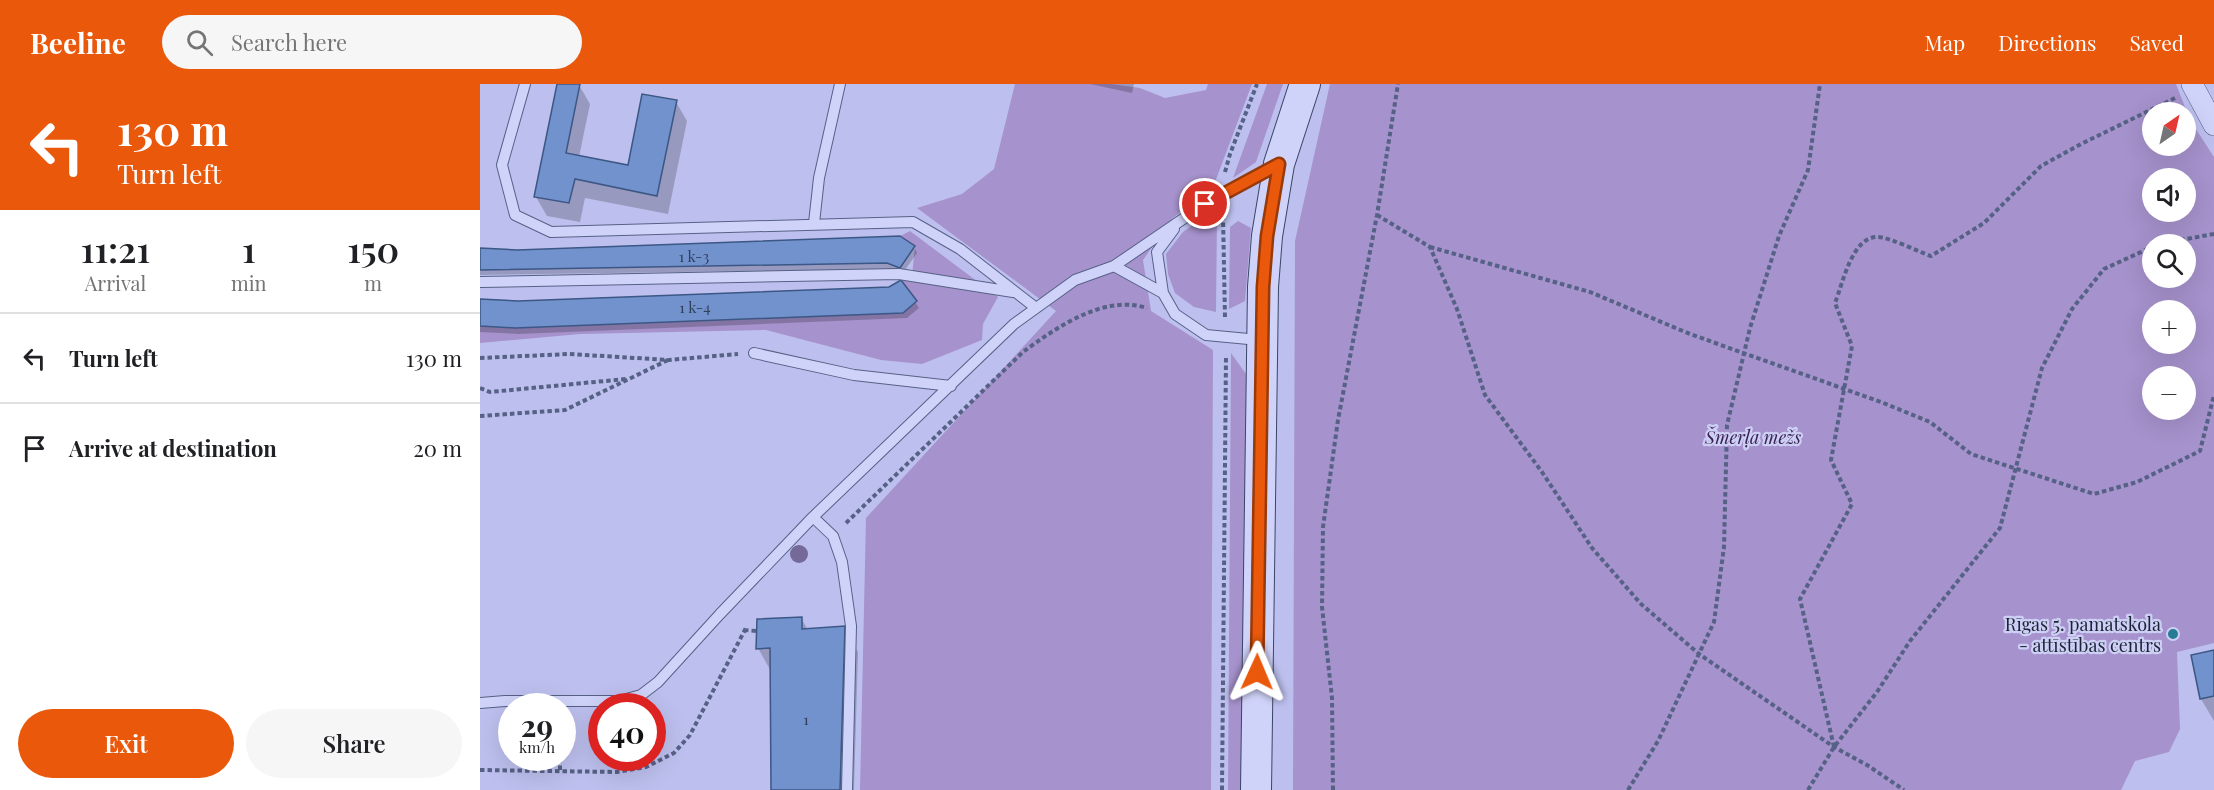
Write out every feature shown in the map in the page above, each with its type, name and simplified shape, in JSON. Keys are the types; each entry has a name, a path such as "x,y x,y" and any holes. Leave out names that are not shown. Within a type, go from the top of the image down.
{"street":[{"path":"1256,790 1261,341 1267,236 1279,164 1305,84"},
{"path":"2193,87 2214,125"}],"lane":[{"path":"525,84 502,165 515,215 551,232 913,222 960,249 1036,308"},
{"path":"814,223 819,178 840,84"},
{"path":"480,703 619,701 641,695 658,682 813,517 1014,324 1074,280 1114,266 1221,195 1279,164"},
{"path":"1180,221 1157,252 1163,293 1175,314 1206,335 1261,341"},
{"path":"1114,266 1163,293"},
{"path":"480,282 899,274 1013,292"},
{"path":"754,353 854,375 951,386"},
{"path":"813,517 833,536 842,562 851,626 847,790"}],"path":[{"path":"1221,790 1227,337 1221,195 1230,154 1257,84"},
{"path":"1333,790 1332,698 1322,607 1323,527 1338,420 1377,215 1398,84"},
{"path":"1628,790 1658,741 1714,622 1724,547 1728,425 1750,328 1779,236 1808,171 1820,84"},
{"path":"1834,747 1800,599 1852,504 1832,460 1852,346 1835,303 1856,248 1866,239 1879,237 1931,256 1984,223 2042,166 2193,87"},
{"path":"1377,215 1430,247 1590,292 1690,334 1930,422 1971,454 2094,494 2137,482 2200,451 2214,394"},
{"path":"2196,237 2214,234"},
{"path":"1430,247 1457,309 1485,395 1542,472 1592,548 1641,604 1699,654 1834,747 1867,765 1904,790"},
{"path":"1808,790 1834,747 1877,692 1910,641 2000,528 2042,369 2072,309 2104,269 2142,252"},
{"path":"833,536 1023,352 1054,330 1086,313 1119,305 1137,305 1153,310"},
{"path":"480,358 569,354 669,360 754,353"},
{"path":"480,416 565,410 669,360"},
{"path":"480,388 490,392 629,379"},
{"path":"560,771 617,772 646,767 674,753 690,735 745,628 756,631"},
{"path":"480,770 498,770"}],"green space":[{"path":"1015,84 1111,84 1140,88 1165,98 1206,90 1208,84 1252,84 1215,182 1172,219 1143,260 1151,311 1213,350 1211,790 860,790 866,518 1056,311 917,208 962,194 994,169"},
{"path":"1267,84 1283,84 1256,162 1233,178"},
{"name":"Šmerļa mežs","path":"1330,84 2176,84 2183,102 2142,102 2142,156 2196,156 2196,129 2214,157 2214,643 2177,652 2180,729 2169,752 2135,761 2121,790 1293,790 1295,241"},
{"path":"1217,218 1216,312 1194,307 1175,293 1168,274 1166,254 1183,232 1201,219"},
{"path":"1238,221 1251,228 1245,301 1229,309 1230,227"},
{"path":"910,231 998,297 983,324 982,340 922,364 881,360 766,330 580,334 480,343 480,326 515,328 916,301 901,280 912,276 915,246 900,236"},
{"path":"1231,353 1246,374 1245,790 1228,790"}],"building":[{"path":"557,84 580,84 566,153 628,165 642,94 677,100 657,196 575,179 569,203 534,197"},
{"path":"900,236 915,246 900,268 887,263 480,270 480,248 517,250"},
{"path":"901,280 917,301 903,313 515,328 480,326 480,299 518,301 889,287"},
{"path":"802,617 802,629 845,626 840,790 771,790 770,648 756,649 757,619"},
{"path":"2214,650 2214,696 2200,699 2191,655"}],"place":[{"name":"Rīgas 5. pamatskola - attīstības centrs","path":"2173,634"}],"route":[{"path":"1205,204 1279,164 1267,236 1263,287 1257,672"}]}
